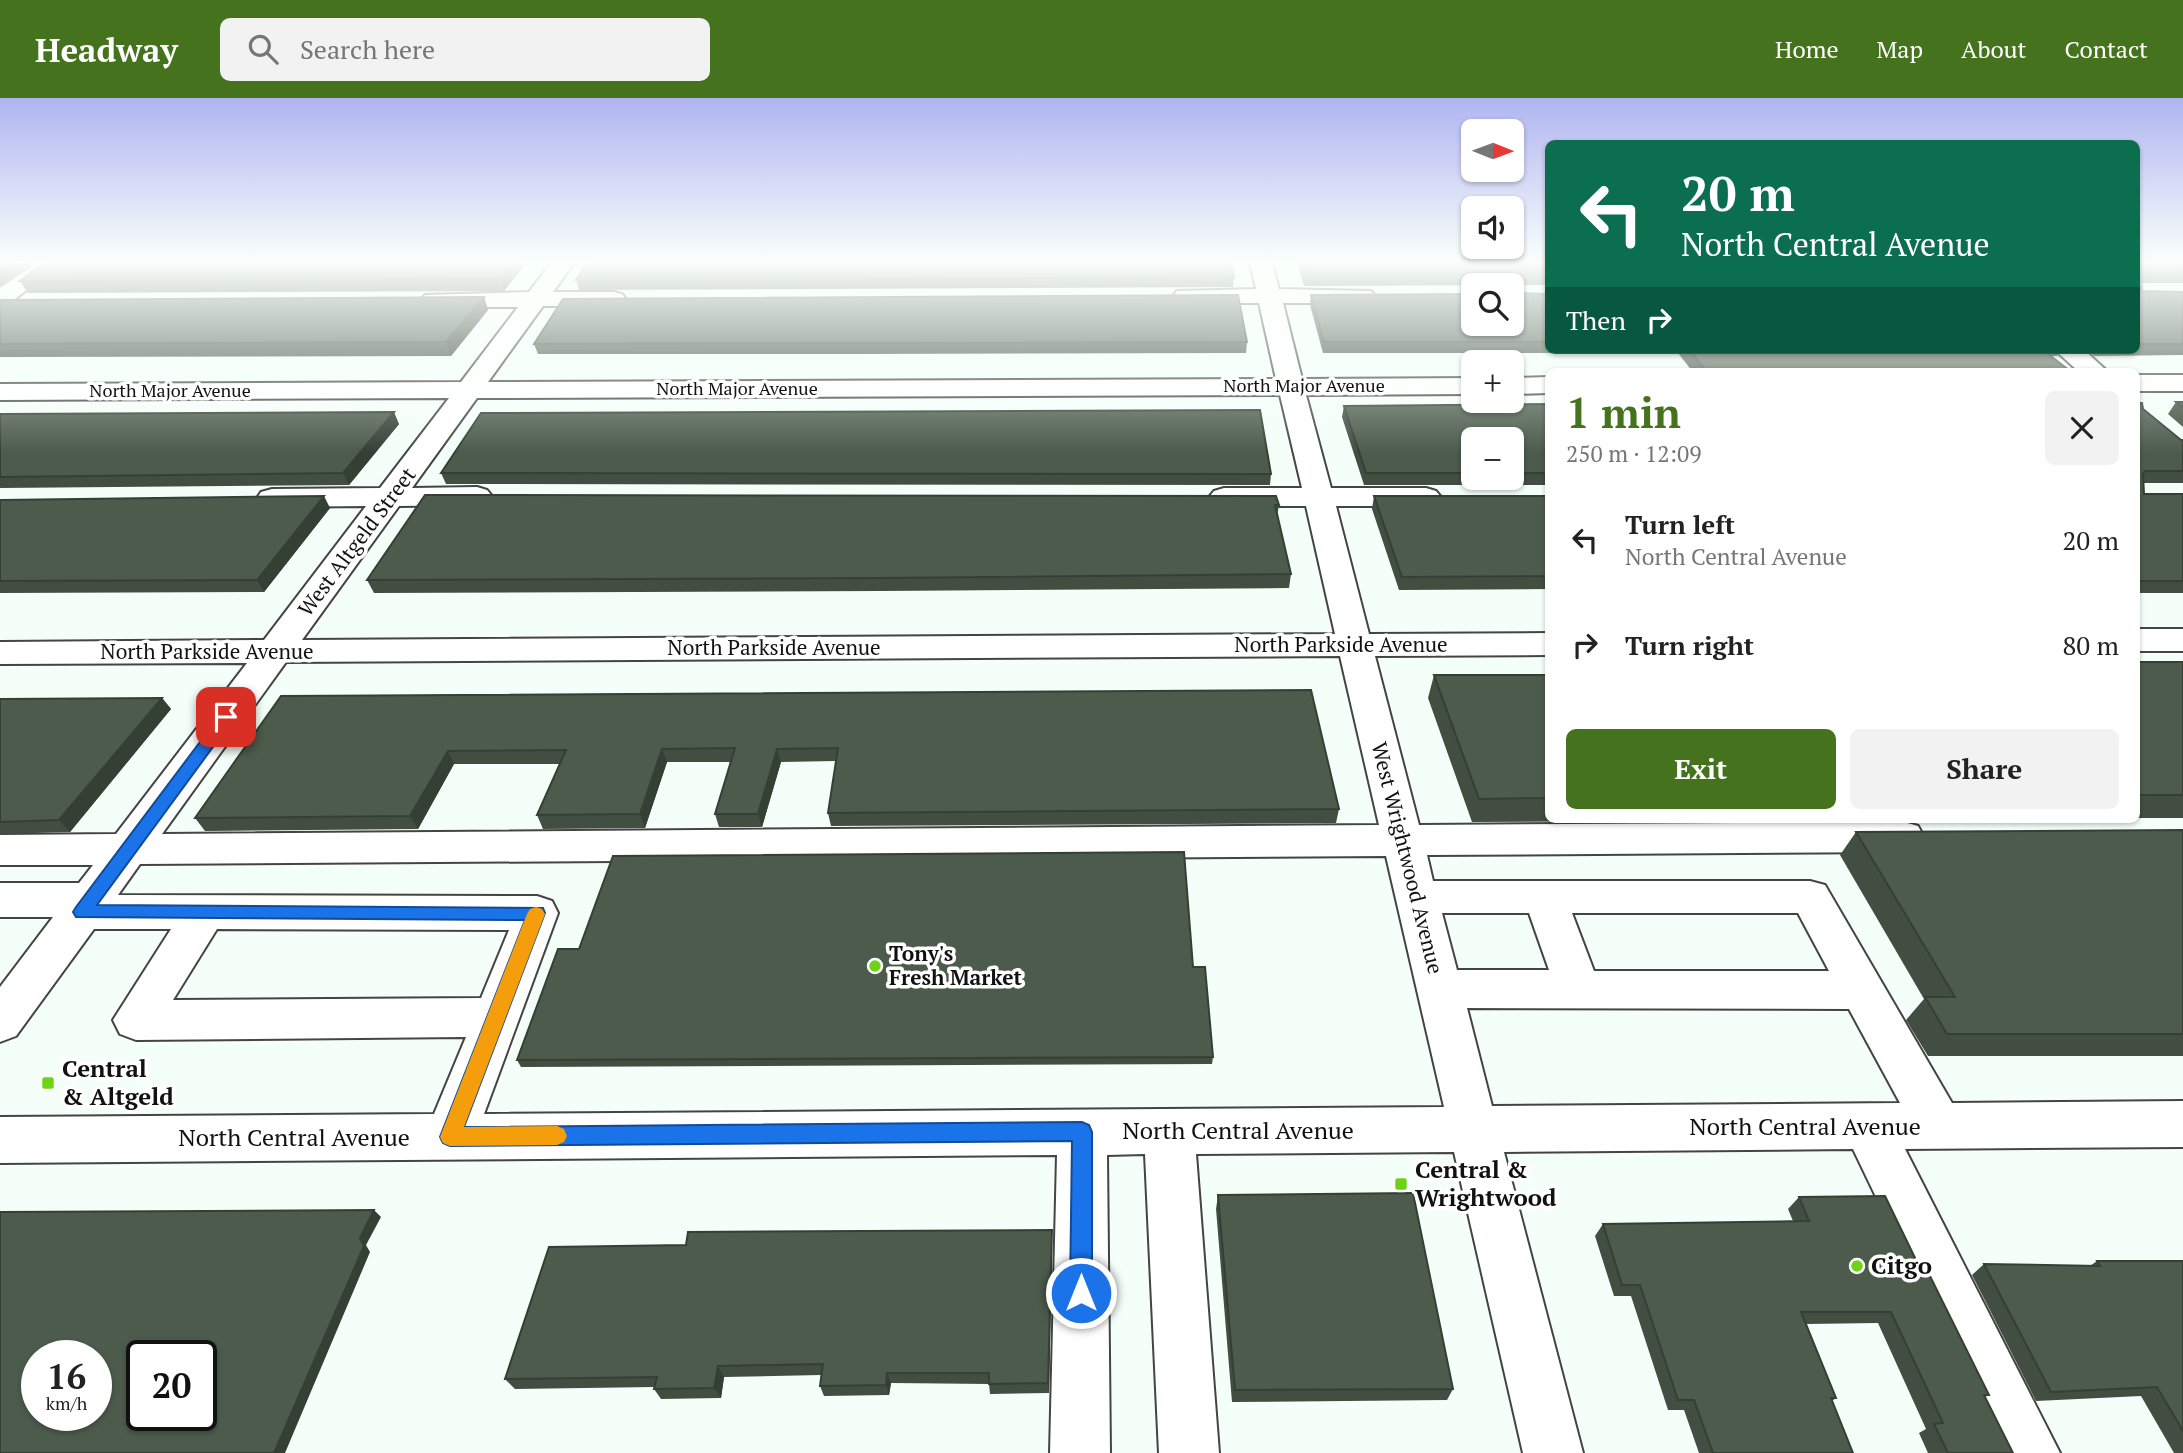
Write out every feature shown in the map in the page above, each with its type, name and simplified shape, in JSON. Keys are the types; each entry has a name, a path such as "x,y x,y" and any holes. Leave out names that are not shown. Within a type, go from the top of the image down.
{"street":[{"name":"West Altgeld Street","path":"0,1022 516,326"},
{"name":"West Wrightwood Avenue","path":"1276,326 1553,1453"},
{"path":"2073,354 2090,368"},
{"path":"2140,383 2183,383"},
{"path":"1524,386 1545,385"},
{"name":"North Major Avenue","path":"0,392 1461,386"},
{"path":"251,498 501,496"},
{"path":"1194,497 1454,497"},
{"path":"2140,640 2183,640"},
{"name":"North Parkside Avenue","path":"0,653 1545,644"},
{"path":"0,850 1946,836"},
{"path":"1416,897 1810,897 1938,1126"},
{"path":"1544,897 1578,989"},
{"path":"0,900 205,912 537,913 450,1137"},
{"path":"205,912 136,1020 496,1017"},
{"path":"1438,989 1864,990"},
{"name":"North Central Avenue","path":"0,1140 2183,1124"},
{"path":"1867,1126 2030,1453"},
{"path":"1080,1453 1082,1132"},
{"path":"1170,1132 1189,1453"}],"building":[{"path":"0,326 459,326 446,342 0,344"},
{"path":"545,326 1244,326 1247,342 534,344"},
{"path":"1320,326 1461,326 1461,336 1524,336 1524,326 1545,326 1545,342 1324,342"},
{"path":"2140,326 2183,326 2183,344 2140,344"},
{"path":"1692,354 2048,354 2066,368 1704,368"},
{"path":"2140,403 2143,409 2183,440 2183,471 2145,471 2143,474 2144,494 2183,494 2183,581 2140,581"},
{"path":"1524,404 1545,404 1545,473 1524,473 1524,427 1461,427 1461,473 1366,473 1344,406 1461,405 1461,413 1524,413"},
{"path":"1260,410 1271,474 441,473 481,413"},
{"path":"394,412 343,473 0,477 0,414"},
{"path":"425,495 1276,496 1279,505 1275,505 1291,574 367,580"},
{"path":"324,496 257,580 0,581 0,500"},
{"path":"1374,496 1545,496 1545,576 1402,577"},
{"path":"2140,662 2183,662 2183,795 2140,795"},
{"path":"1434,675 1545,675 1545,798 1479,799"},
{"path":"1311,690 1339,809 828,813 838,748 777,749 758,814 715,814 735,748 662,749 640,814 537,815 566,750 448,751 410,816 195,818 281,696"},
{"path":"162,698 59,820 0,822 0,699"},
{"path":"2183,830 2183,1034 1947,1034 1925,997 1955,997 1856,832"},
{"name":"Tony's Fresh Market","path":"1184,852 1193,967 1205,967 1213,1057 517,1060 558,949 579,949 613,856"},
{"path":"1413,1193 1453,1389 1235,1390 1218,1195"},
{"path":"1885,1196 1917,1262 1923,1262 1989,1395 1984,1395 2013,1453 1948,1453 1934,1424 1943,1423 1891,1312 1801,1312 1836,1398 1831,1398 1853,1453 1713,1453 1694,1400 1678,1400 1640,1285 1622,1285 1603,1224 1809,1221 1799,1197"},
{"path":"374,1210 360,1238 364,1246 274,1453 0,1453 0,1212"},
{"path":"1052,1230 1048,1383 989,1384 989,1373 887,1373 886,1385 820,1386 823,1364 718,1366 714,1388 654,1389 657,1377 505,1379 549,1247 686,1245 688,1232"},
{"path":"2097,1261 2183,1261 2183,1431 2157,1387 2051,1392 1984,1264 2100,1266"}],"slow traffic":[{"path":"536,914 450,1137 557,1136"}],"place":[{"name":"Tony's Fresh Market","path":"875,966"},
{"name":"Central & Altgeld","path":"48,1083"},
{"name":"Central & Wrightwood","path":"1401,1184"},
{"name":"Citgo","path":"1857,1266"}],"route":[{"path":"226,717 82,912 537,913 450,1137 1082,1132 1081,1293"}]}
